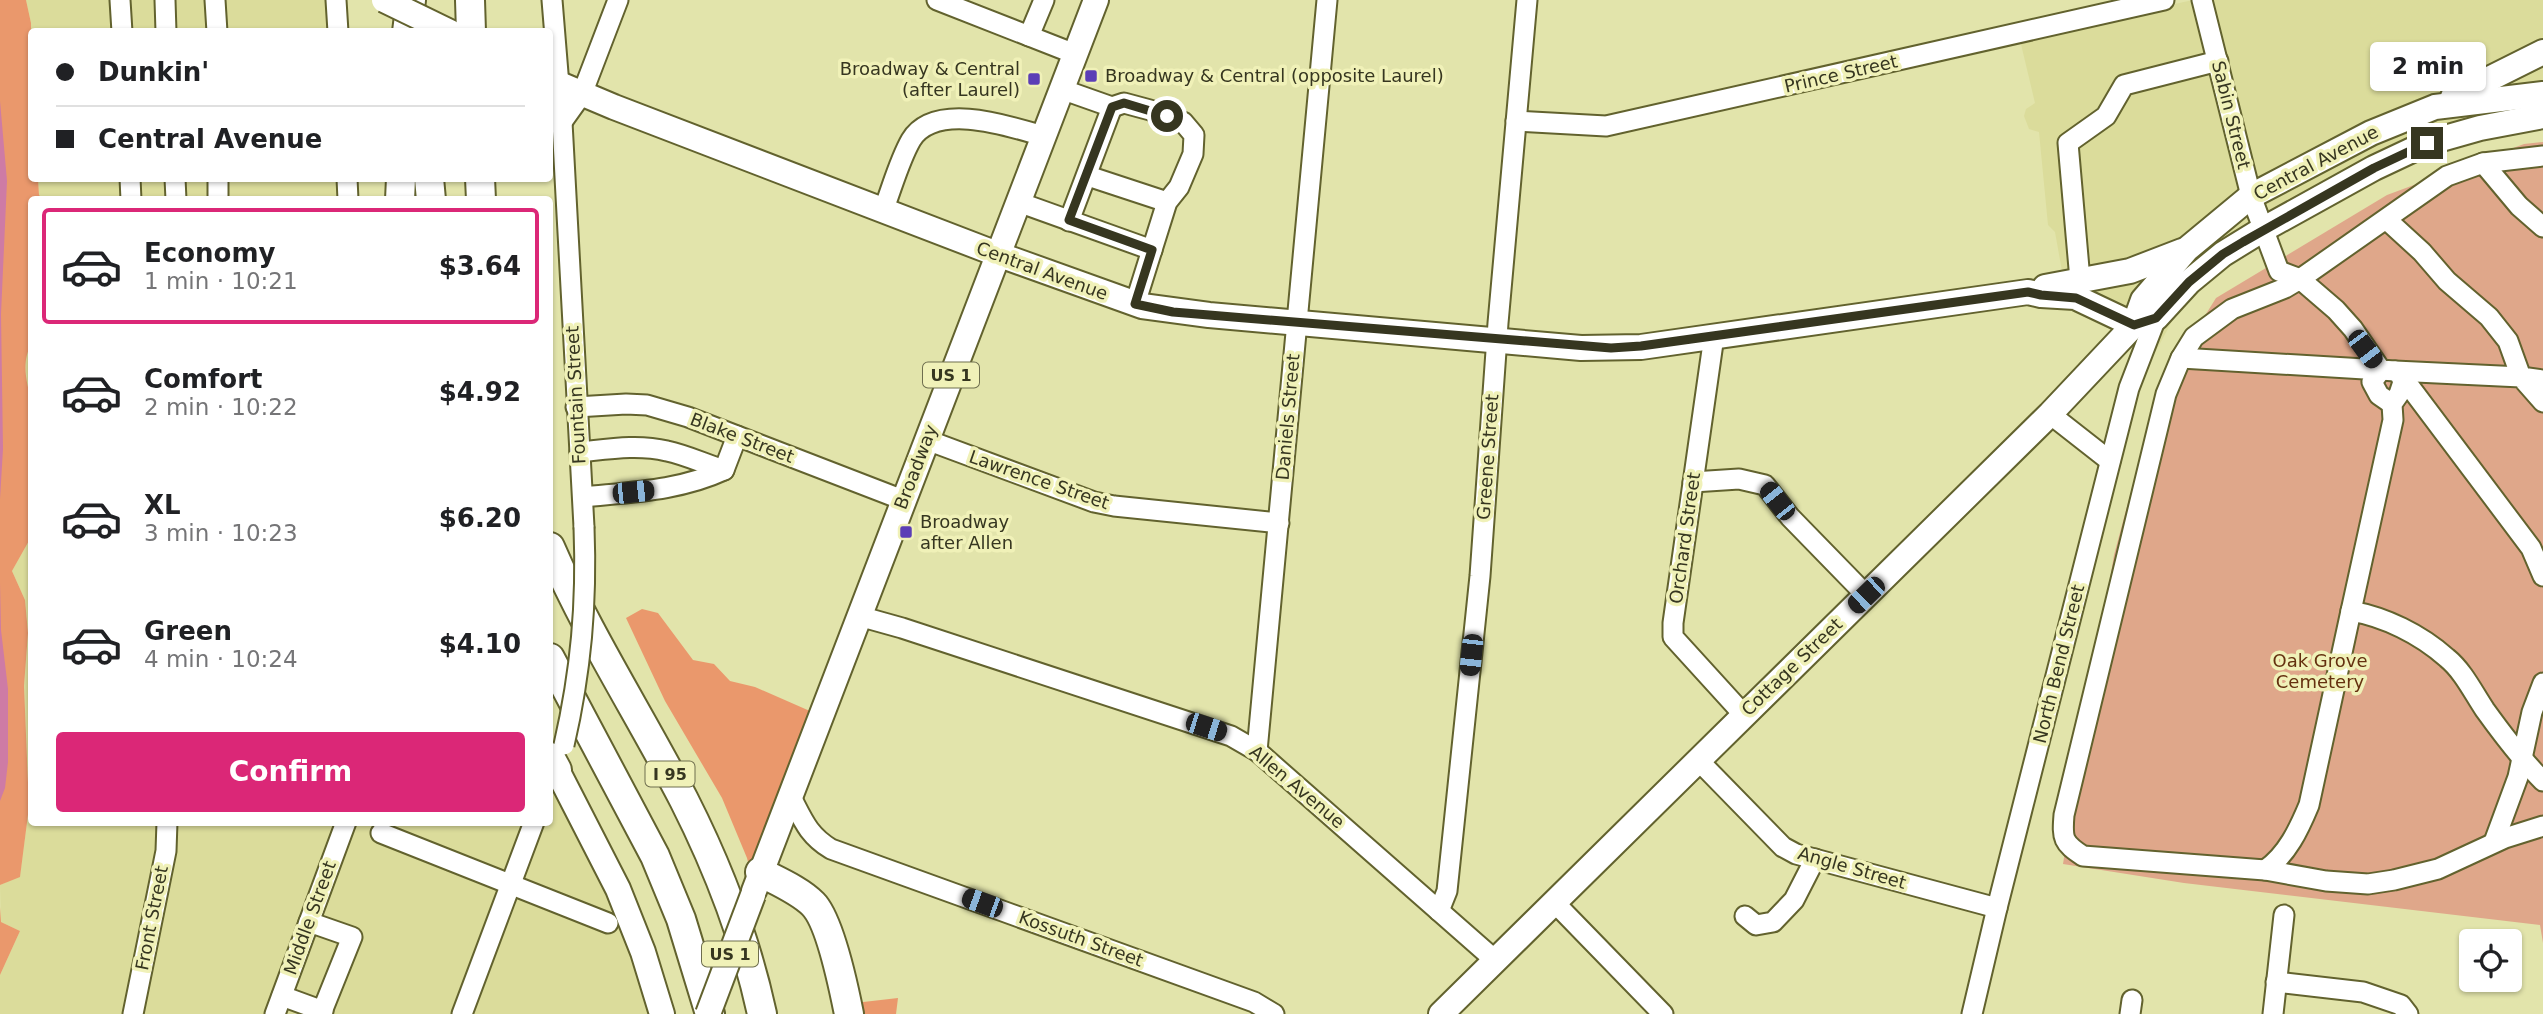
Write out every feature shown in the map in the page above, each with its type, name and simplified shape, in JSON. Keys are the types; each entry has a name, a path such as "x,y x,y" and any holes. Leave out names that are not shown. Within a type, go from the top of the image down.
{"highway":[{"path":"408,28 411,0"},
{"path":"419,0 421,28"},
{"path":"470,0 471,28"},
{"name":"I 95","path":"553,554 580,613 700,833 739,932 762,1014"},
{"name":"I 95","path":"553,664 655,856 681,919 709,1014"},
{"path":"756,884 803,896 819,911 841,975 849,1014"}],"main road":[{"path":"384,0 442,28"},
{"name":"Broadway","path":"709,1014 756,884 1096,0"},
{"path":"2435,107 2543,52"},
{"name":"Central Avenue","path":"554,82 883,211 1135,304 1173,312 1611,348 2028,292 2076,298 2145,321 2223,254 2374,168 2427,143 2480,128 2543,116"},
{"name":"Central Avenue","path":"2187,249 2251,196 2371,132 2435,107 2543,94"},
{"path":"2028,292 2130,271 2187,249"},
{"name":"Cottage Street","path":"1441,1014 2145,321 2143,300 2187,249"},
{"path":"555,764 618,889 643,951 662,1014"}],"street":[{"path":"120,0 122,28"},
{"path":"165,0 166,28"},
{"path":"215,0 216,28"},
{"path":"335,0 338,28"},
{"name":"Fountain Street","path":"552,0 553,28"},
{"path":"562,122 582,94 618,0"},
{"path":"937,0 1075,54"},
{"path":"1028,36 1044,0"},
{"name":"Daniels Street","path":"1257,751 1327,0"},
{"name":"Greene Street","path":"1439,911 1447,891 1480,576 1497,340 1527,0"},
{"name":"Prince Street","path":"1516,121 1606,127 2164,0"},
{"name":"Sabin Street","path":"2202,0 2251,196 2279,271 2301,279 2336,310 2393,373 2531,548 2543,576"},
{"name":"Fountain Street","path":"553,41 554,82 562,122 586,597 580,668 555,764"},
{"path":"2081,280 2068,143 2106,116 2124,85 2218,61"},
{"path":"1061,89 1112,107 1124,103 1150,110 1183,122 1194,135 1193,154 1179,187 1167,202 1135,304"},
{"path":"1069,220 1088,176 1112,107"},
{"path":"883,211 912,139 926,124 953,120 978,121 1001,124 1043,136"},
{"path":"2543,156 2483,163 2447,176 2301,279 2256,301 2232,309 2194,337 2181,358 2166,394 2064,815 2063,833 2067,845 2083,856 2265,870 2326,881 2368,884 2438,869 2494,842 2543,826"},
{"path":"2483,163 2519,206 2543,227"},
{"path":"1088,176 1167,202"},
{"path":"1018,202 1152,250"},
{"path":"2387,220 2421,252 2446,281 2490,317 2508,341 2521,377 2543,402"},
{"name":"North Bend Street","path":"1972,1014 2145,321"},
{"name":"Orchard Street","path":"1714,336 1673,637 1744,715"},
{"path":"2181,358 2393,373 2543,380"},
{"path":"2265,870 2285,851 2309,806 2393,420 2392,404 2399,394 2393,373"},
{"path":"2392,404 2379,395 2372,382 2393,373"},
{"name":"Blake Street","path":"576,407 647,405 688,417 903,500"},
{"path":"2050,414 2110,461"},
{"path":"583,497 658,490 706,479 724,470 737,436"},
{"name":"Lawrence Street","path":"926,440 1094,502 1124,508 1279,523"},
{"path":"580,452 629,447 649,448 668,451 724,470"},
{"path":"1693,482 1739,479 1765,485 1790,517 1866,595"},
{"path":"2351,611 2396,625 2418,636 2448,658 2503,736 2543,781"},
{"name":"Allen Avenue","path":"859,616 1231,736 1257,751 1496,961"},
{"path":"2494,842 2506,816 2518,777 2532,712 2543,683"},
{"name":"Angle Street","path":"1699,761 1783,847 1796,854 1997,908"},
{"name":"Kossuth Street","path":"791,797 806,827 816,840 831,849 1254,1002 1274,1014"},
{"name":"Front Street","path":"132,1014 166,851 167,826"},
{"name":"Middle Street","path":"279,1005 345,826"},
{"path":"462,1014 532,826"},
{"path":"381,833 608,923"},
{"path":"1745,916 1756,925 1773,922 1794,900 1815,859"},
{"path":"1555,903 1663,1014"},
{"path":"2273,1014 2284,915"},
{"path":"279,1005 322,1012 352,937 309,922"},
{"path":"2276,982 2363,992 2401,1005 2408,1014"}],"shaded area":[{"path":"0,0 26,0 31,23 31,28 28,28 28,182 38,182 40,196 28,196 28,543 12,571 25,600 28,633 24,686 28,815 20,877 0,885"},
{"path":"26,0 337,0 336,28 31,28"},
{"path":"2193,0 2543,0 2543,119 2433,144 2240,255 2184,299 2142,372 2131,335 2065,288 2055,232 2048,225 2039,132 2029,129 2024,116 2026,109 2035,103 2020,40"},
{"path":"0,101 7,181 1,314 3,449 0,499"},
{"path":"38,182 346,182 348,196 40,196"},
{"path":"28,349 28,389 27,385 25,359"},
{"path":"28,543 28,633 25,600 12,571"},
{"path":"0,583 1,630 8,689 8,762 5,788 0,801"},
{"path":"642,609 658,613 693,660 714,664 730,681 755,687 819,715 754,884 747,858 722,798 665,701 626,618"},
{"path":"28,633 28,783 24,686"},
{"path":"553,763 664,1014 0,1014 0,975 20,931 1,922 0,885 20,876 28,815 28,826 553,826"},
{"path":"0,907 1,922 20,931 0,975"},
{"path":"898,998 896,1014 846,1014 846,1004"}],"green space":[{"name":"Oak Grove Cemetery","path":"2543,142 2543,943 2540,925 2184,883 2063,864 2114,555 2158,391 2216,298 2387,195 2524,144"}],"place":[{"name":"Broadway & Central (opposite Laurel)","path":"1091,76"},
{"name":"Broadway & Central (after Laurel)","path":"1034,79"},
{"name":"Broadway after Allen","path":"906,532"}],"route":[{"path":"1167,116 1124,103 1112,107 1088,176 1069,220 1152,250 1135,304 1173,312 1581,348 1641,346 2028,292 2076,298 2134,325 2156,318 2189,282 2223,254 2374,168 2427,143"}]}
